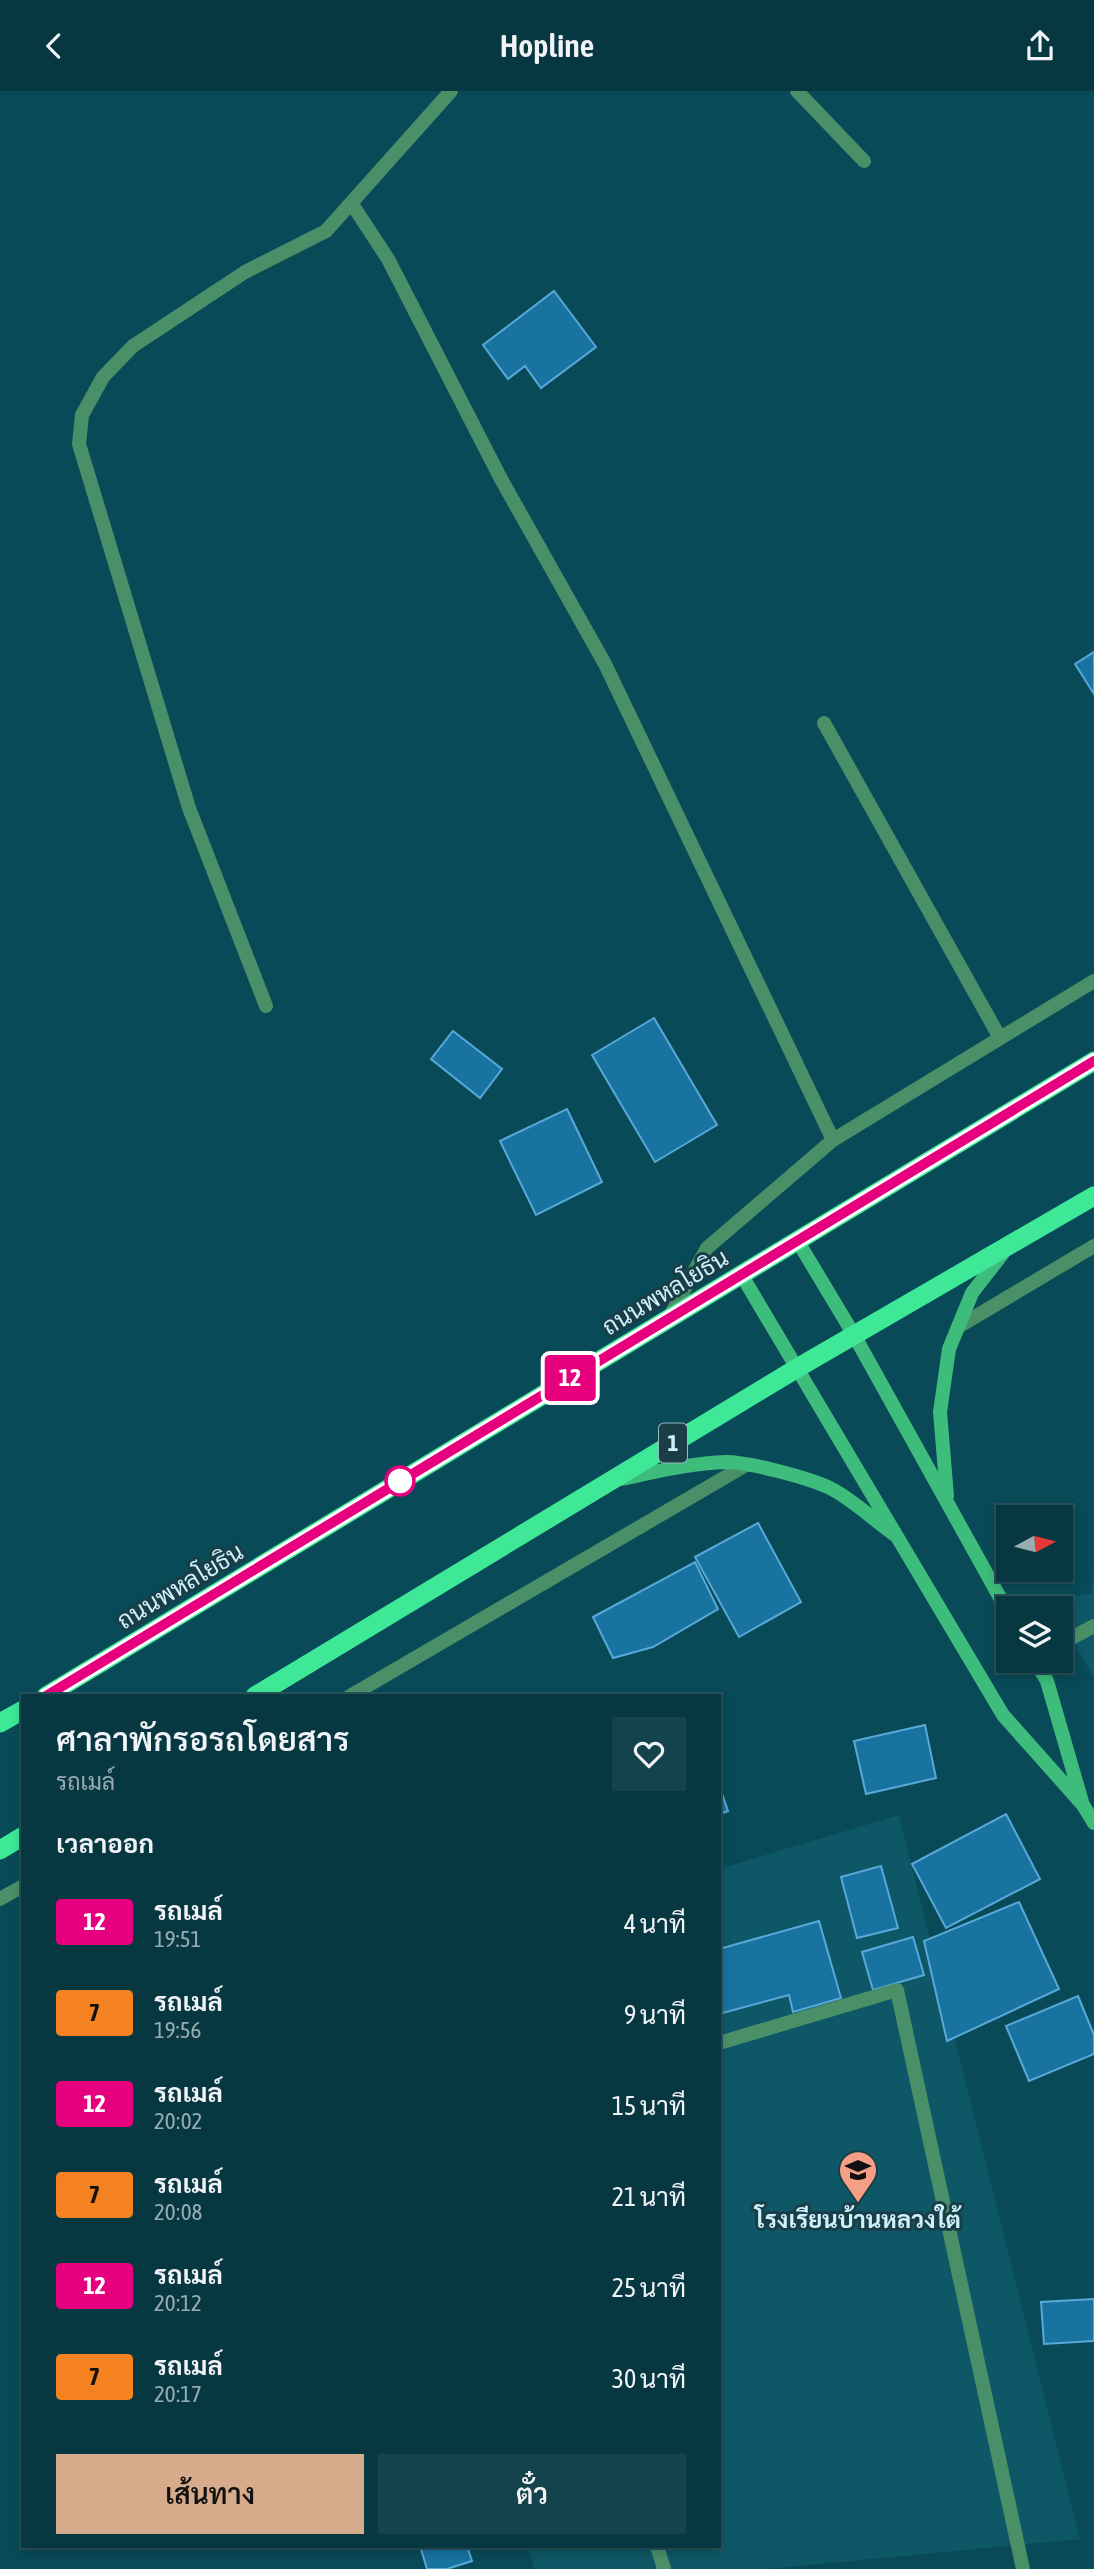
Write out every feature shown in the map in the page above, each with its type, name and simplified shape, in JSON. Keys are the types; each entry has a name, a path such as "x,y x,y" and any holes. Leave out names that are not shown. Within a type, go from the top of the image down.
{"highway":[{"name":"ถนนพหลโยธิน","path":"49,1694 1094,1061"},
{"name":"1","path":"258,1694 799,1367 1094,1196"},
{"path":"0,1723 21,1711"},
{"path":"0,1850 21,1837"}],"main road":[{"path":"797,1240 854,1335 999,1596"},
{"path":"947,1504 940,1412 949,1349 972,1293 1008,1246"},
{"path":"741,1274 799,1367 1003,1714 1088,1802"},
{"path":"611,1481 716,1463 746,1465 830,1489 899,1538"},
{"path":"1042,1673 1094,1823"}],"street":[{"path":"266,1006 189,808 79,444 82,415 103,377 133,346 246,272 326,231 451,91"},
{"path":"797,91 864,160"},
{"path":"352,204 388,259 501,479 605,664 833,1140"},
{"path":"824,723 1000,1038"},
{"path":"670,1317 707,1248 833,1140 1094,981"},
{"path":"958,1327 1094,1246"},
{"path":"353,1694 746,1465"},
{"path":"1073,1637 1094,1626"},
{"path":"0,1899 21,1887"},
{"path":"721,2042 897,1990 1023,2569"},
{"path":"658,2548 664,2569"}],"shaded area":[{"path":"1094,1566 1094,1678 1073,1641 1073,1597 1092,1593"},
{"name":"โรงเรียนบ้านหลวงใต้","path":"899,1815 1080,2539 767,2569 535,2569 528,2548 721,2548 721,1868"}],"building":[{"path":"554,291 596,347 541,388 525,366 508,379 483,345"},
{"path":"1094,652 1094,694 1075,664"},
{"path":"654,1018 717,1125 655,1162 592,1055"},
{"path":"453,1031 502,1069 480,1098 431,1059"},
{"path":"567,1109 602,1182 536,1215 500,1141"},
{"path":"758,1523 801,1602 739,1637 695,1557"},
{"path":"695,1562 718,1609 653,1647 613,1658 593,1617"},
{"path":"925,1725 936,1778 866,1794 854,1741"},
{"path":"721,1791 728,1811 721,1813"},
{"path":"1006,1814 1040,1879 946,1928 912,1864"},
{"path":"881,1866 898,1928 857,1938 841,1877"},
{"path":"1019,1902 1059,1989 947,2041 924,1941"},
{"path":"819,1921 841,1998 793,2012 789,1995 721,2013 721,1948"},
{"path":"913,1937 924,1975 873,1990 862,1952"},
{"path":"1078,1996 1094,2035 1094,2054 1029,2081 1006,2026"},
{"path":"1094,2299 1094,2341 1044,2344 1041,2302"},
{"path":"421,2548 468,2548 472,2561 447,2569 427,2569"}],"bus line":[{"name":"12","path":"49,1694 1094,1061"}],"place":[{"name":"โรงเรียนบ้านหลวงใต้","path":"858,2204"}]}
